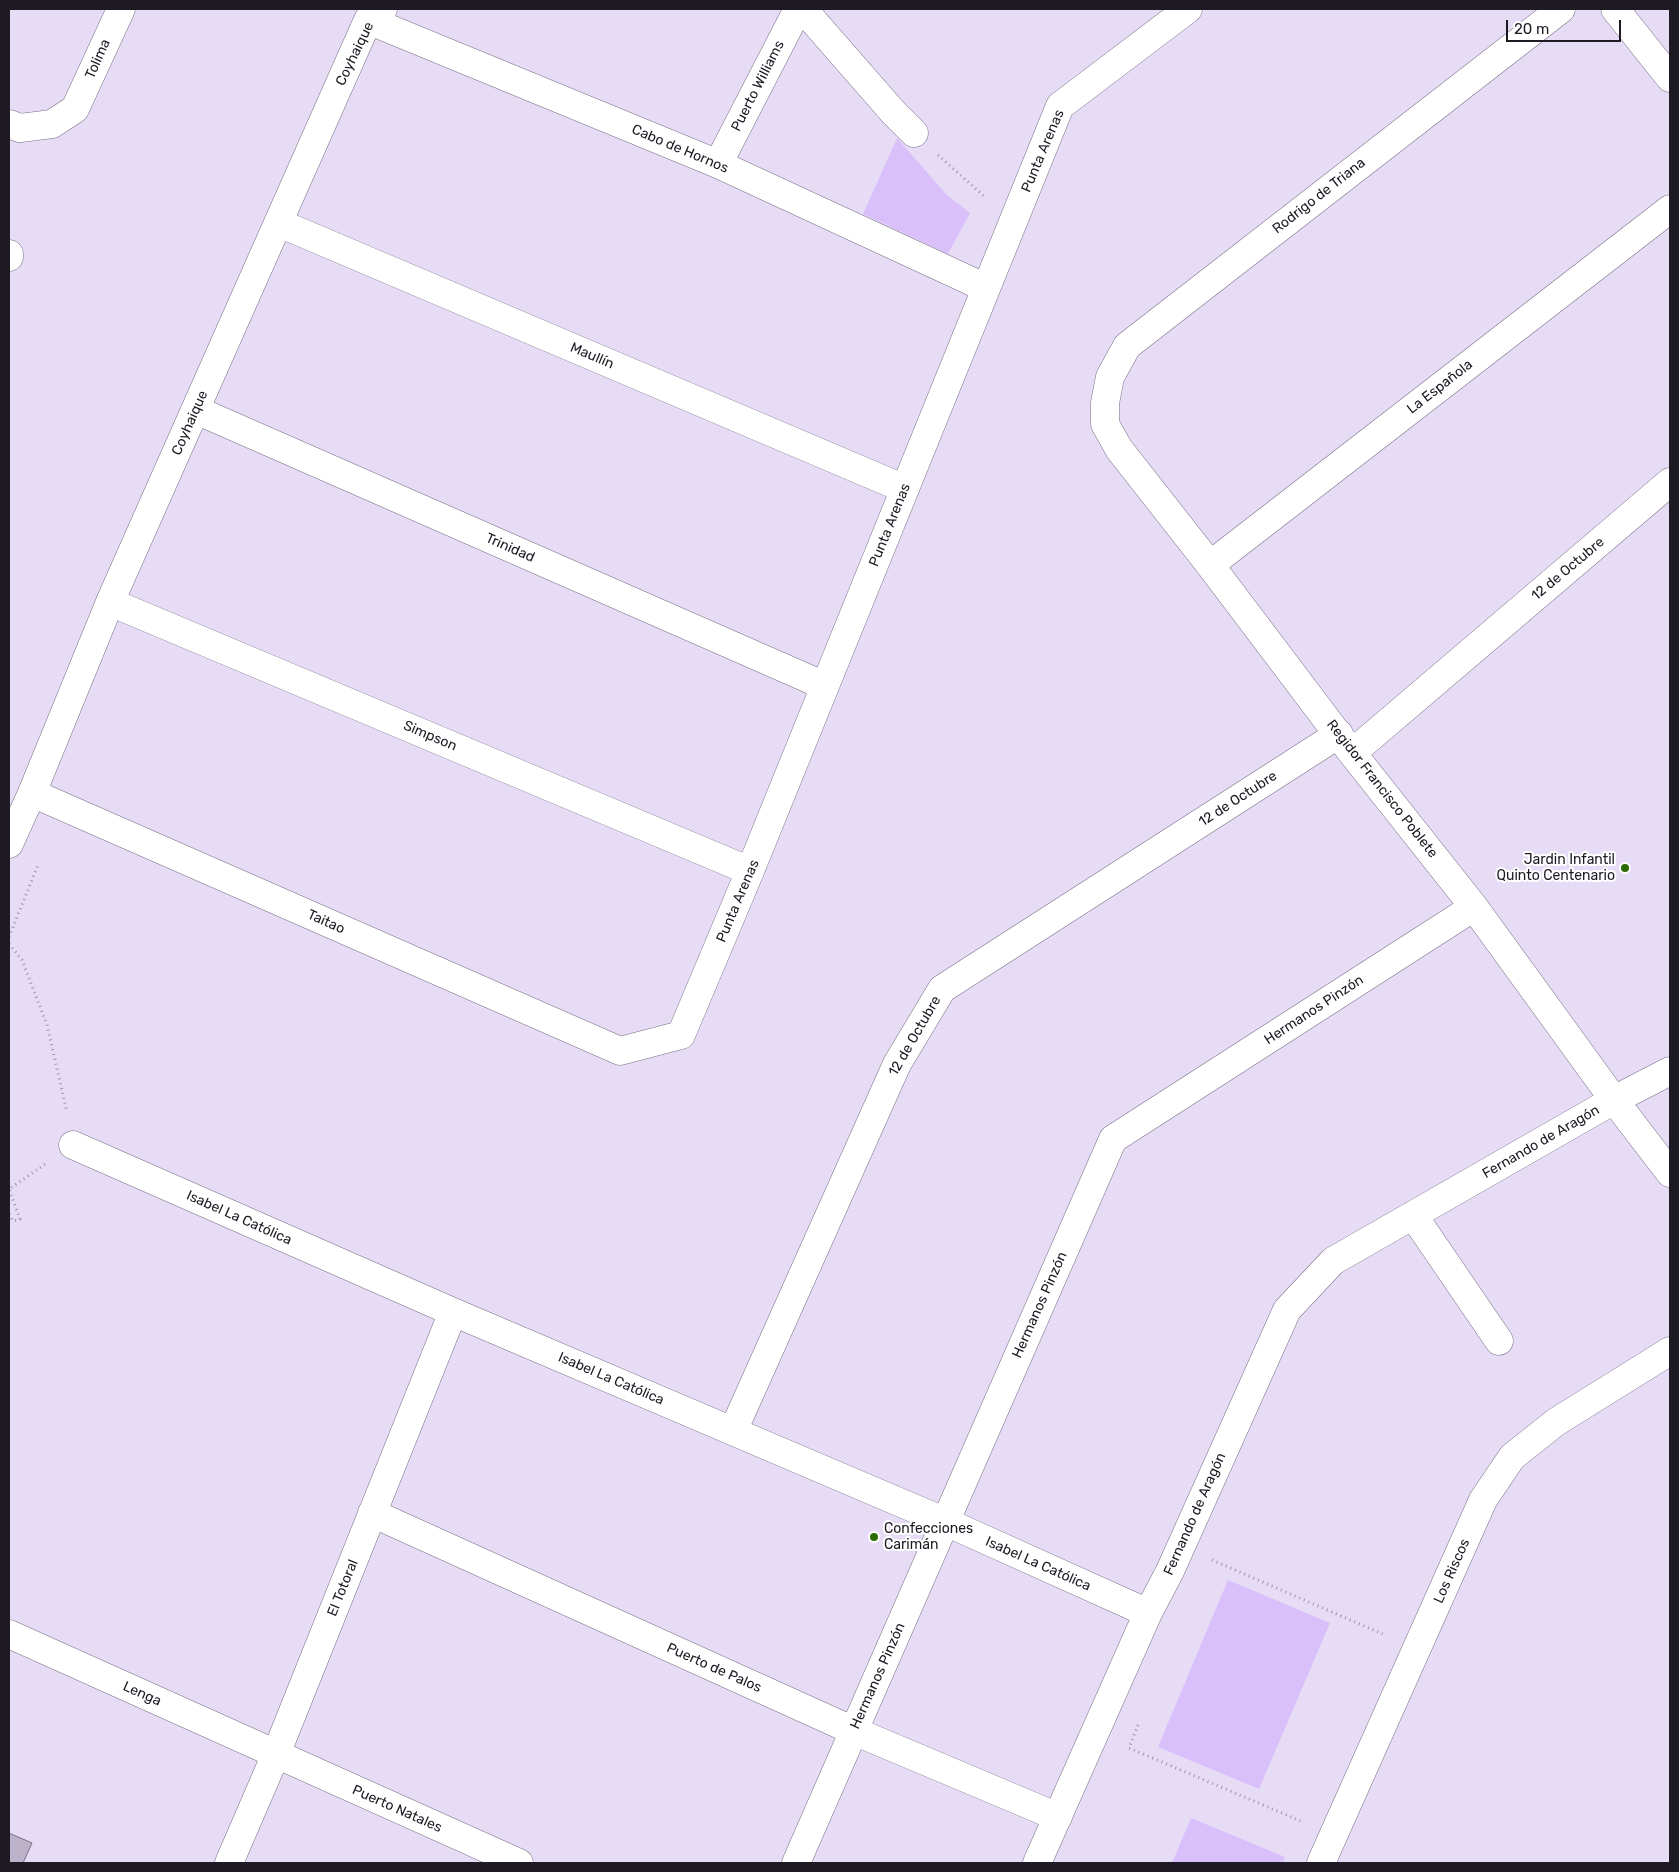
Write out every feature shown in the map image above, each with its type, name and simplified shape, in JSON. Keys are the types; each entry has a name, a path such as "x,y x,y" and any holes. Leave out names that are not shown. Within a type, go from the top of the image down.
{"street":[{"name":"Tolima","path":"9,124 20,128 52,124 75,109 121,9"},
{"name":"Puerto Williams","path":"718,164 798,9"},
{"path":"803,9 914,133"},
{"name":"Punta Arenas","path":"620,1051 681,1035 750,871 1060,106 1188,9"},
{"name":"Rodrigo de Triana","path":"1105,403 1110,377 1127,346 1561,9"},
{"path":"1615,9 1670,78"},
{"name":"Cabo de Hornos","path":"375,15 718,164 986,288"},
{"name":"Coyhaique","path":"9,844 32,793 110,602 279,223 375,15"},
{"name":"La Española","path":"1210,564 1670,209"},
{"name":"Maullín","path":"279,223 905,489"},
{"name":"Regidor Francisco Poblete","path":"1105,403 1105,424 1119,449 1474,907 1614,1100 1670,1173"},
{"name":"Trinidad","path":"196,410 825,686"},
{"name":"12 de Octubre","path":"732,1430 897,1064 942,989 1346,743 1670,482"},
{"name":"Simpson","path":"110,602 750,871"},
{"name":"Taitao","path":"32,793 620,1051"},
{"name":"Hermanos Pinzón","path":"796,1863 1112,1139 1474,907"},
{"name":"Fernando de Aragón","path":"1037,1863 1287,1310 1333,1261 1614,1100 1670,1071"},
{"name":"Isabel La Católica","path":"74,1145 453,1312 946,1522 1148,1614"},
{"path":"1413,1215 1499,1341"},
{"name":"El Totoral","path":"229,1863 276,1754 453,1312"},
{"name":"Los Riscos","path":"1321,1863 1483,1500 1512,1457 1556,1422 1670,1351"},
{"name":"Puerto de Palos","path":"372,1513 854,1731 1058,1817"},
{"name":"Lenga","path":"9,1634 276,1754"},
{"name":"Puerto Natales","path":"276,1754 518,1863"}],"path":[{"path":"914,133 1012,222"},
{"path":"9,937 41,857"},
{"path":"9,944 22,960 47,1025 74,1145 9,1189 20,1219 13,1221 9,1214"},
{"path":"1241,1572 1388,1636"},
{"path":"1140,1722 1129,1748 1307,1823"}],"shaded area":[{"path":"897,138 947,195 970,213 948,254 863,214"},
{"path":"1228,1580 1330,1623 1259,1789 1158,1747"},
{"path":"1191,1818 1285,1857 1282,1863 1172,1863"}],"building":[{"path":"9,1833 32,1843 23,1863 9,1863"}],"place":[{"name":"Jardin Infantil Quinto Centenario","path":"1625,868"},
{"name":"Confecciones Carimán","path":"874,1537"}]}
